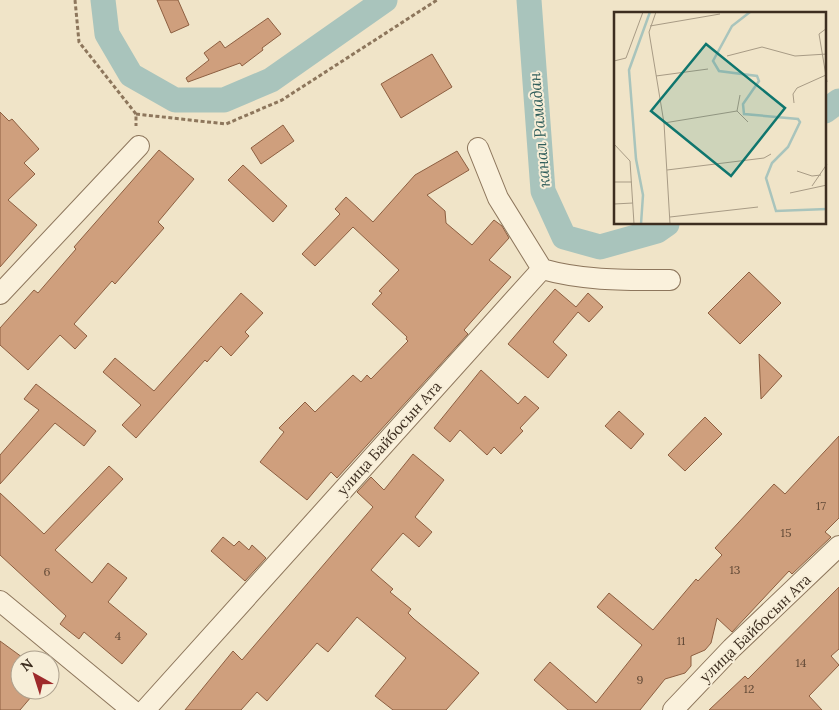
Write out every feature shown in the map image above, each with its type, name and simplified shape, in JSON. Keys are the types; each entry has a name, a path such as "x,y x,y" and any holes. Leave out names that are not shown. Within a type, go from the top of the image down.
{"street":[{"path":"0,294 139,146"},
{"path":"478,148 498,198 542,269 564,275 604,281 670,280"},
{"name":"улица Байбосын Ата","path":"145,710 542,269"},
{"name":"улица Байбосын Ата","path":"673,710 732,648 839,546"},
{"path":"0,601 132,710"}],"path":[{"path":"75,0 78,42 136,114 226,124 282,100 437,0"}],"building":[{"path":"157,0 178,0 189,25 171,33"},
{"path":"268,18 281,34 262,48 263,50 242,66 240,63 188,82 186,78 209,60 204,53 220,41 225,48"},
{"path":"432,54 452,87 401,118 381,84"},
{"path":"0,112 9,121 12,119 39,149 24,163 35,174 8,200 37,225 0,267"},
{"path":"283,125 294,141 261,164 251,148"},
{"path":"159,150 194,179 158,222 164,228 115,284 112,281 74,324 87,336 75,349 60,335 28,370 0,345 0,328 34,290 38,293 76,249 74,247"},
{"path":"457,151 469,170 427,195 445,211 446,223 472,245 494,220 502,226 509,238 489,260 511,277 464,330 468,334 337,478 331,472 307,500 260,462 284,432 279,428 305,402 315,412 353,375 361,382 367,375 371,379 408,341 407,337 372,304 382,293 379,291 399,270 353,227 315,266 302,254 340,214 335,209 346,197 373,222 415,175"},
{"path":"243,165 287,206 273,222 228,180"},
{"path":"749,272 781,303 740,344 708,313"},
{"path":"555,289 576,307 588,293 603,307 589,322 578,312 553,342 567,355 548,378 508,344"},
{"path":"241,293 263,313 245,332 249,336 231,356 221,346 207,362 205,360 136,438 122,425 141,405 103,372 115,358 154,391"},
{"path":"759,354 782,376 761,399"},
{"path":"481,370 518,404 525,396 539,408 520,428 523,431 501,454 494,447 487,455 460,430 450,442 434,428"},
{"path":"36,384 96,431 84,446 55,423 0,484 0,455 39,410 24,399"},
{"path":"619,411 644,434 631,449 605,426"},
{"path":"705,417 722,434 685,471 668,455"},
{"path":"839,436 839,518 825,532 831,537 792,574 789,571 732,632 717,618 711,643 705,650 691,656 691,666 685,673 665,679 640,710 568,710 534,680 550,662 596,703 642,645 597,607 609,593 653,630 696,579 698,581 722,555 715,548 774,484 785,494"},
{"path":"413,454 444,480 415,517 432,532 419,547 403,533 371,570 393,589 390,592 411,609 408,613 414,619 479,673 446,710 393,710 375,696 406,658 357,617 328,652 317,643 267,701 257,692 241,710 185,710 233,651 242,660 373,507 357,492 371,477 384,490"},
{"path":"109,466 123,479 55,550 92,583 108,563 127,578 108,602 147,634 122,664 84,632 79,639 60,624 66,616 0,555 0,493 44,534"},
{"path":"223,537 234,546 239,541 249,550 252,545 266,558 245,581 211,551"},
{"path":"839,587 839,649 831,656 839,665 809,696 822,710 709,710 745,676 748,679"},
{"path":"0,641 12,650 10,650 10,700 28,700 20,710 0,710"}],"waterway":[{"name":"канал Рамадан","path":"103,0 107,34 131,75 175,100 224,100 271,80 385,0"},
{"name":"канал Рамадан","path":"529,0 543,191 564,237 600,247 657,231 666,225"},
{"name":"канал Рамадан","path":"826,110 839,101"}]}
